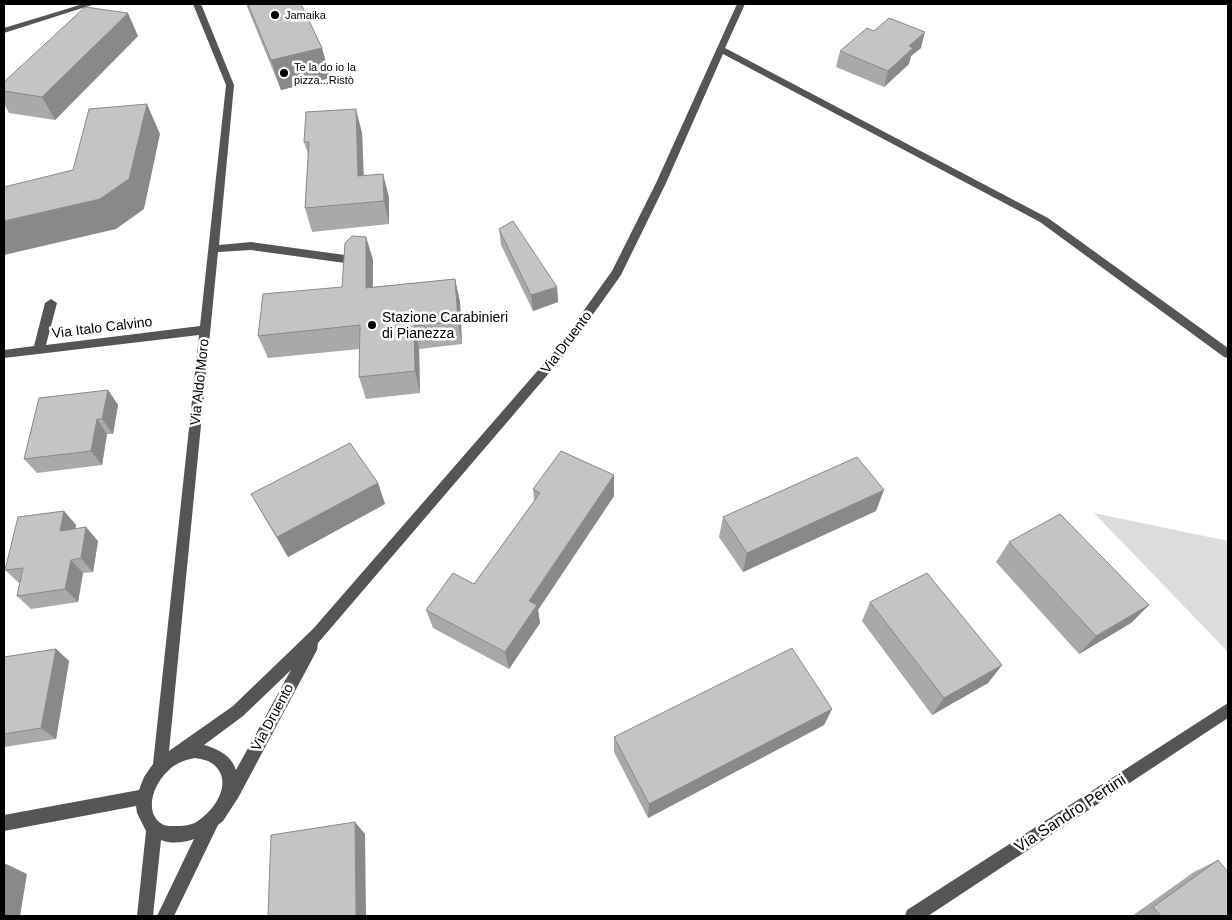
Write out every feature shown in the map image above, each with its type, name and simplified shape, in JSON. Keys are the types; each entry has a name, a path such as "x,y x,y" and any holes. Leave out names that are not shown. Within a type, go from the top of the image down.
{"street":[{"path":"69,11 78,4"},
{"path":"4,31 91,4"},
{"name":"Via Aldo Moro","path":"160,767 230,85 200,4"},
{"name":"Via Druento","path":"144,797 147,786 160,767 238,711 318,634 558,355 616,272 661,183 741,4"},
{"path":"720,49 1044,220 1228,354"},
{"path":"213,250 251,246 352,260"},
{"path":"39,350 51,304"},
{"name":"Via Italo Calvino","path":"4,354 204,330"},
{"name":"Via Druento","path":"154,829 176,836 201,829 212,821 227,801 318,634"},
{"name":"Via Sandro Pertini","path":"913,916 1228,710"},
{"name":"Via Druento","path":"181,753 195,750 207,751 222,760 230,775 231,787 227,801"},
{"path":"4,823 144,797 144,809 147,820 154,829 146,916"},
{"path":"165,916 212,821"}],"shaded area":[{"path":"1094,513 1228,541 1228,652"}],"building":[{"path":"248,4 301,4 322,48 271,60"},
{"path":"85,7 128,13 42,97 4,91 4,82"},
{"path":"889,18 925,32 909,46 913,48 888,71 840,51 867,28 874,31"},
{"path":"147,104 129,179 100,199 4,221 4,187 73,170 89,109"},
{"path":"356,109 358,176 383,174 384,201 305,208 309,142 304,142 306,112"},
{"path":"513,221 557,287 531,295 499,229"},
{"path":"352,236 366,237 366,288 455,279 458,321 414,326 415,371 359,377 360,325 258,336 263,294 342,287 345,243"},
{"path":"108,390 102,419 97,419 91,451 24,459 39,398"},
{"path":"350,443 378,483 277,537 251,494"},
{"path":"561,451 614,475 529,601 537,605 505,652 426,610 453,573 474,584 540,493 533,489"},
{"path":"857,457 884,490 747,553 723,517"},
{"path":"64,511 60,531 86,527 81,558 71,560 65,589 17,596 23,568 5,570 18,517"},
{"path":"1060,514 1149,605 1096,636 1009,542"},
{"path":"927,573 1002,665 944,698 870,602"},
{"path":"792,648 832,709 649,804 614,737"},
{"path":"56,649 41,728 4,734 4,657"},
{"path":"355,822 356,916 268,916 271,835"},
{"path":"1218,860 1228,872 1228,916 1161,916 1153,907"}],"place":[{"name":"Jamaika","path":"275,15"},
{"name":"Te la do io la pizza...Ristò","path":"284,73"},
{"name":"Stazione Carabinieri di Pianezza","path":"372,325"}]}
